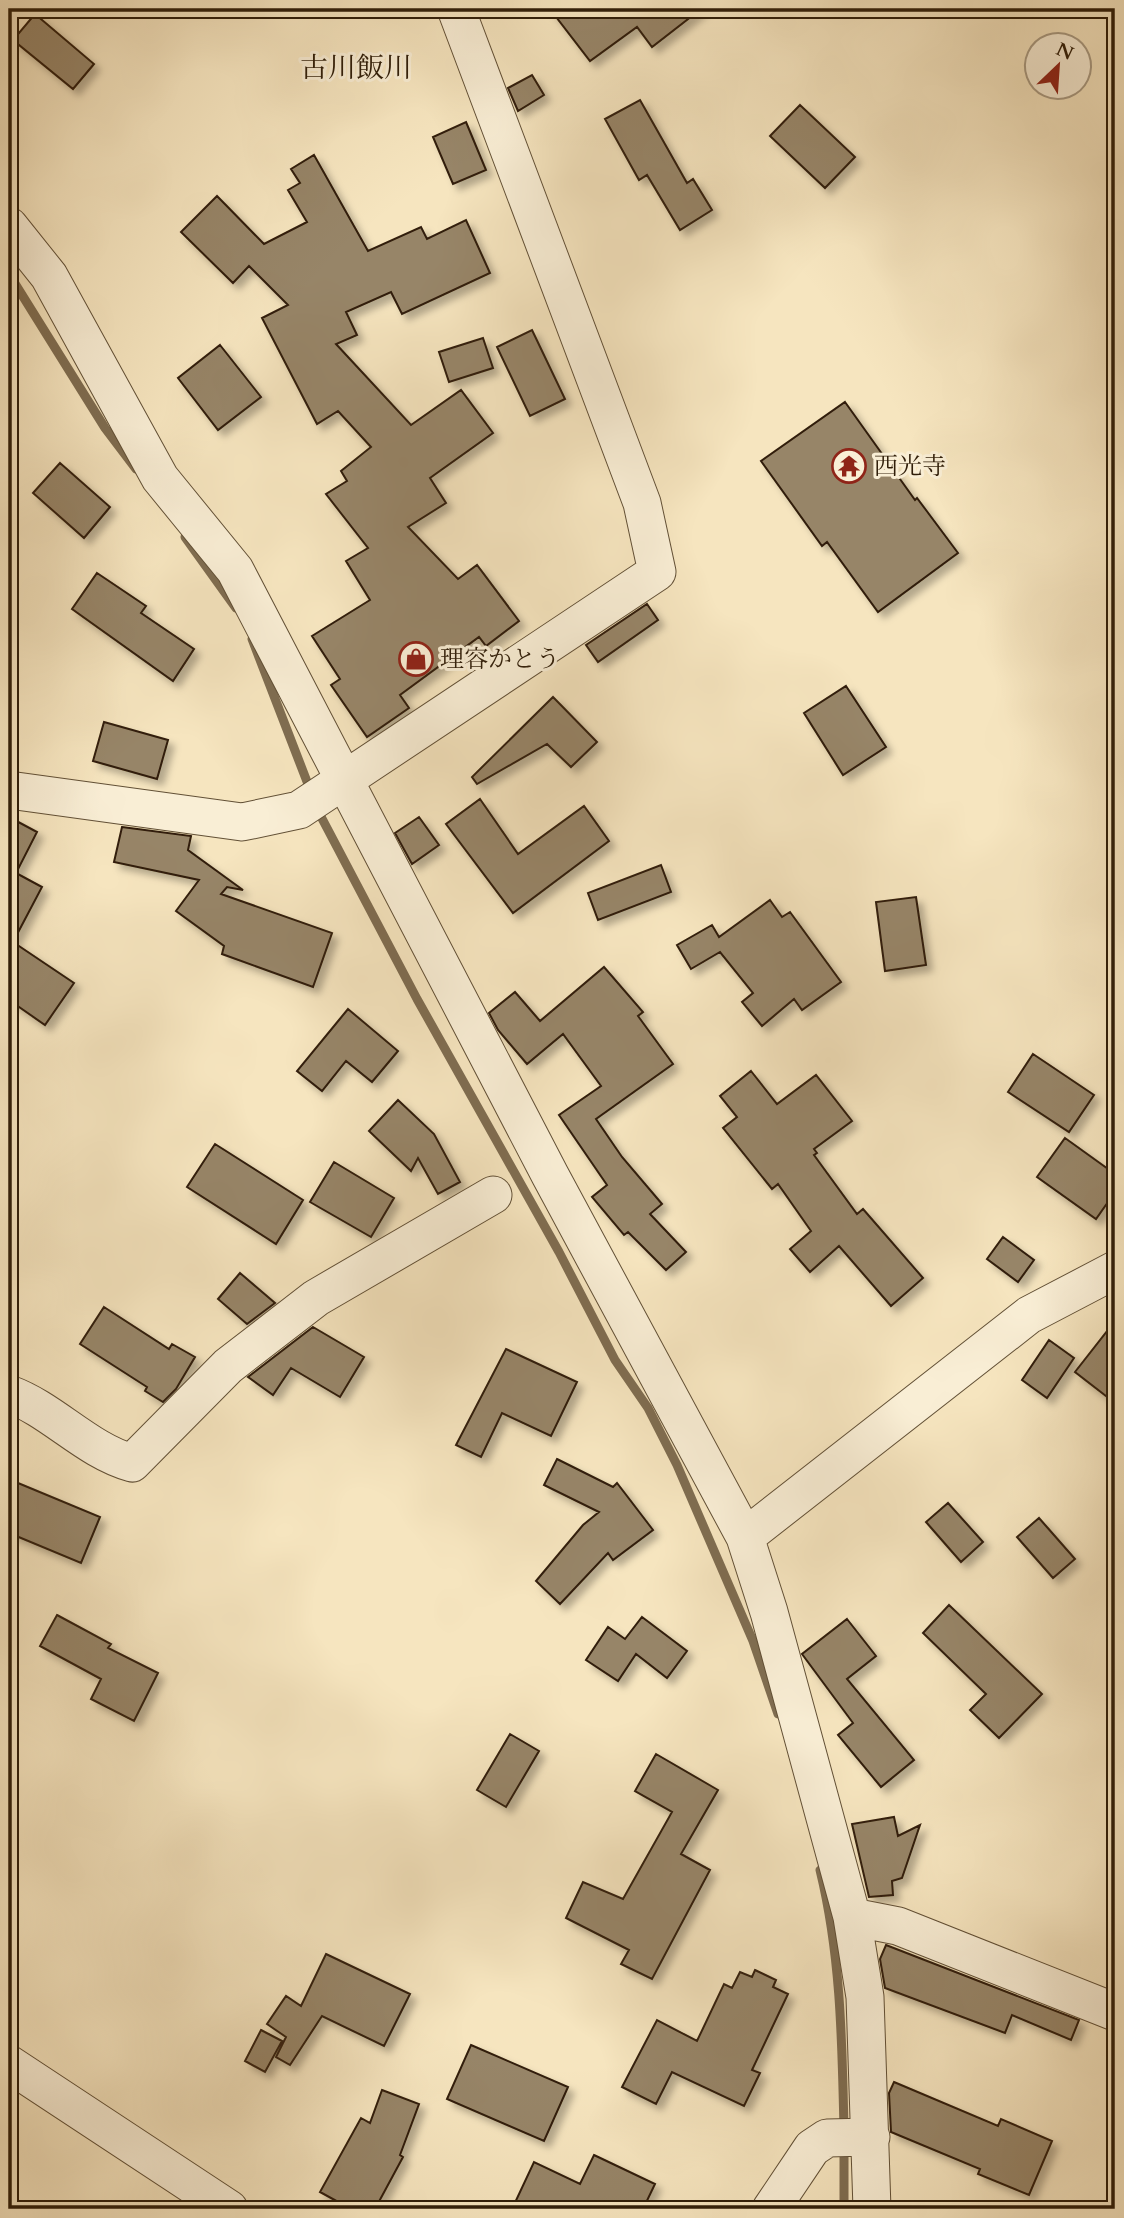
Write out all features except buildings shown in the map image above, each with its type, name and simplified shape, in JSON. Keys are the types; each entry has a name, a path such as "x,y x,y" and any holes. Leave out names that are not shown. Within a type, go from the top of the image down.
{"street":[{"path":"9,790 242,822 299,810 657,572 642,503 456,9"},
{"path":"9,226 49,276 160,478 235,570 343,780 745,1537 769,1612 852,1917 865,1997 852,2137 872,2209"},
{"path":"9,1394 36,1408 111,1457 132,1463 228,1366 316,1298 493,1195"},
{"path":"745,1537 1029,1315 1115,1270"},
{"path":"852,1917 898,1926 1115,2012"},
{"path":"9,2063 229,2209"},
{"path":"771,2209 812,2148 852,2137"}],"waterway":[{"path":"9,274 105,428 136,469"},
{"path":"185,537 236,608"},
{"path":"252,639 311,792"},
{"path":"317,809 417,999 559,1252 615,1360 648,1408 677,1465 753,1641 778,1714"},
{"path":"820,1870 836,1967 844,2130"},
{"path":"844,2144 844,2209"}],"place":[{"name":"西光寺","path":"849,466"},
{"name":"理容かとう","path":"416,659"}],"district":[{"name":"古川飯川","path":"356,67"}]}
